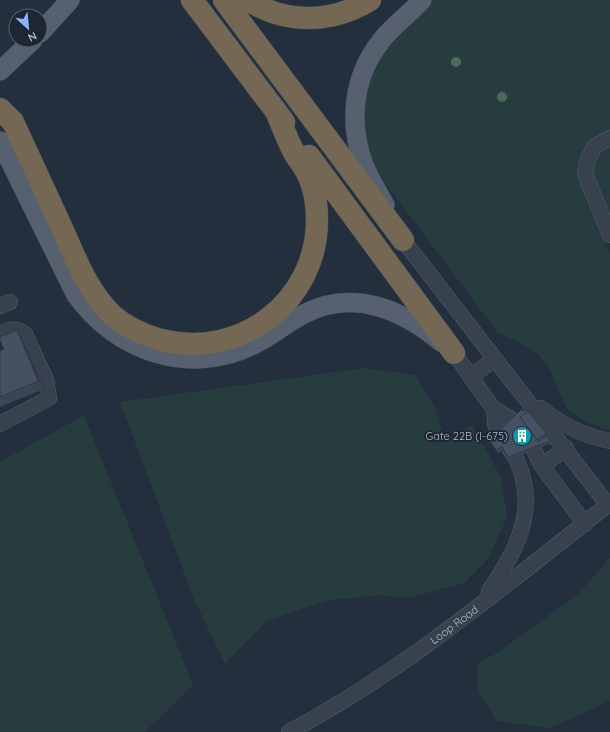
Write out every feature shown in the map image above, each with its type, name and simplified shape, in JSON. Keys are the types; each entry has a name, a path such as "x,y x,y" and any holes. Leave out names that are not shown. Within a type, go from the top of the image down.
{"highway":[{"path":"192,0 276,111 454,353"},
{"path":"224,0 403,240"},
{"path":"248,0 270,12 289,17 307,19 338,15 370,0"},
{"path":"0,109 13,122 86,279 104,306 122,322 145,335 168,342 193,344 227,340 257,327 279,310 289,298 298,286 310,263 316,234 317,207 315,195 306,170 295,154 276,111"}],"main road":[{"path":"48,24 70,0"},
{"path":"403,240 364,166 356,140 354,106 363,72 371,56 391,29 422,0"},
{"path":"0,71 24,48"},
{"path":"0,142 76,295 87,310 101,324 117,336 135,346 172,357 191,359 221,356 252,346 306,313 320,308 349,303 379,306 408,318 454,353"}],"street":[{"path":"610,138 595,146 588,159 585,174 610,235"},
{"path":"403,240 494,359 520,389 609,504"},
{"path":"0,334 10,329 19,329 25,334 46,380 49,398 0,424"},
{"path":"454,353 525,455 542,466"},
{"path":"471,377 494,359"},
{"path":"520,389 554,418 583,433 610,441"},
{"path":"494,409 511,419 535,452 542,466 585,524"},
{"path":"494,409 496,428 517,460 524,482"},
{"path":"542,466 566,448"},
{"path":"480,604 512,556 519,540 525,514 525,455"},
{"name":"Loop Road","path":"289,732 371,685 480,604 609,504"}],"green space":[{"path":"432,0 610,0 610,133 582,156 578,178 610,254 610,430 599,427 573,414 566,406 550,370 542,359 525,346 498,333 376,171 369,157 363,128 366,88 384,49"},
{"path":"610,144 610,226 589,175 591,159"},
{"path":"364,368 415,375 435,407 445,442 472,425 501,477 507,517 488,559 464,583 408,598 380,595 325,601 267,621 225,664 193,597 120,402"},
{"path":"84,415 193,685 145,732 0,732 0,462"},
{"path":"610,558 610,701 550,728 497,721 478,692 477,664 497,653 577,595"}],"building":[{"path":"17,330 38,381 0,397 0,351 4,349 0,337"},
{"name":"Gate 22B (I-675)","path":"522,409 523,411 526,409 527,412 520,417 539,442 546,436 550,441 508,457 502,447 496,450 489,440"},
{"path":"528,411 546,433 537,440 520,417"}],"place":[{"name":"Gate 22B (I-675)","path":"522,436"}]}
